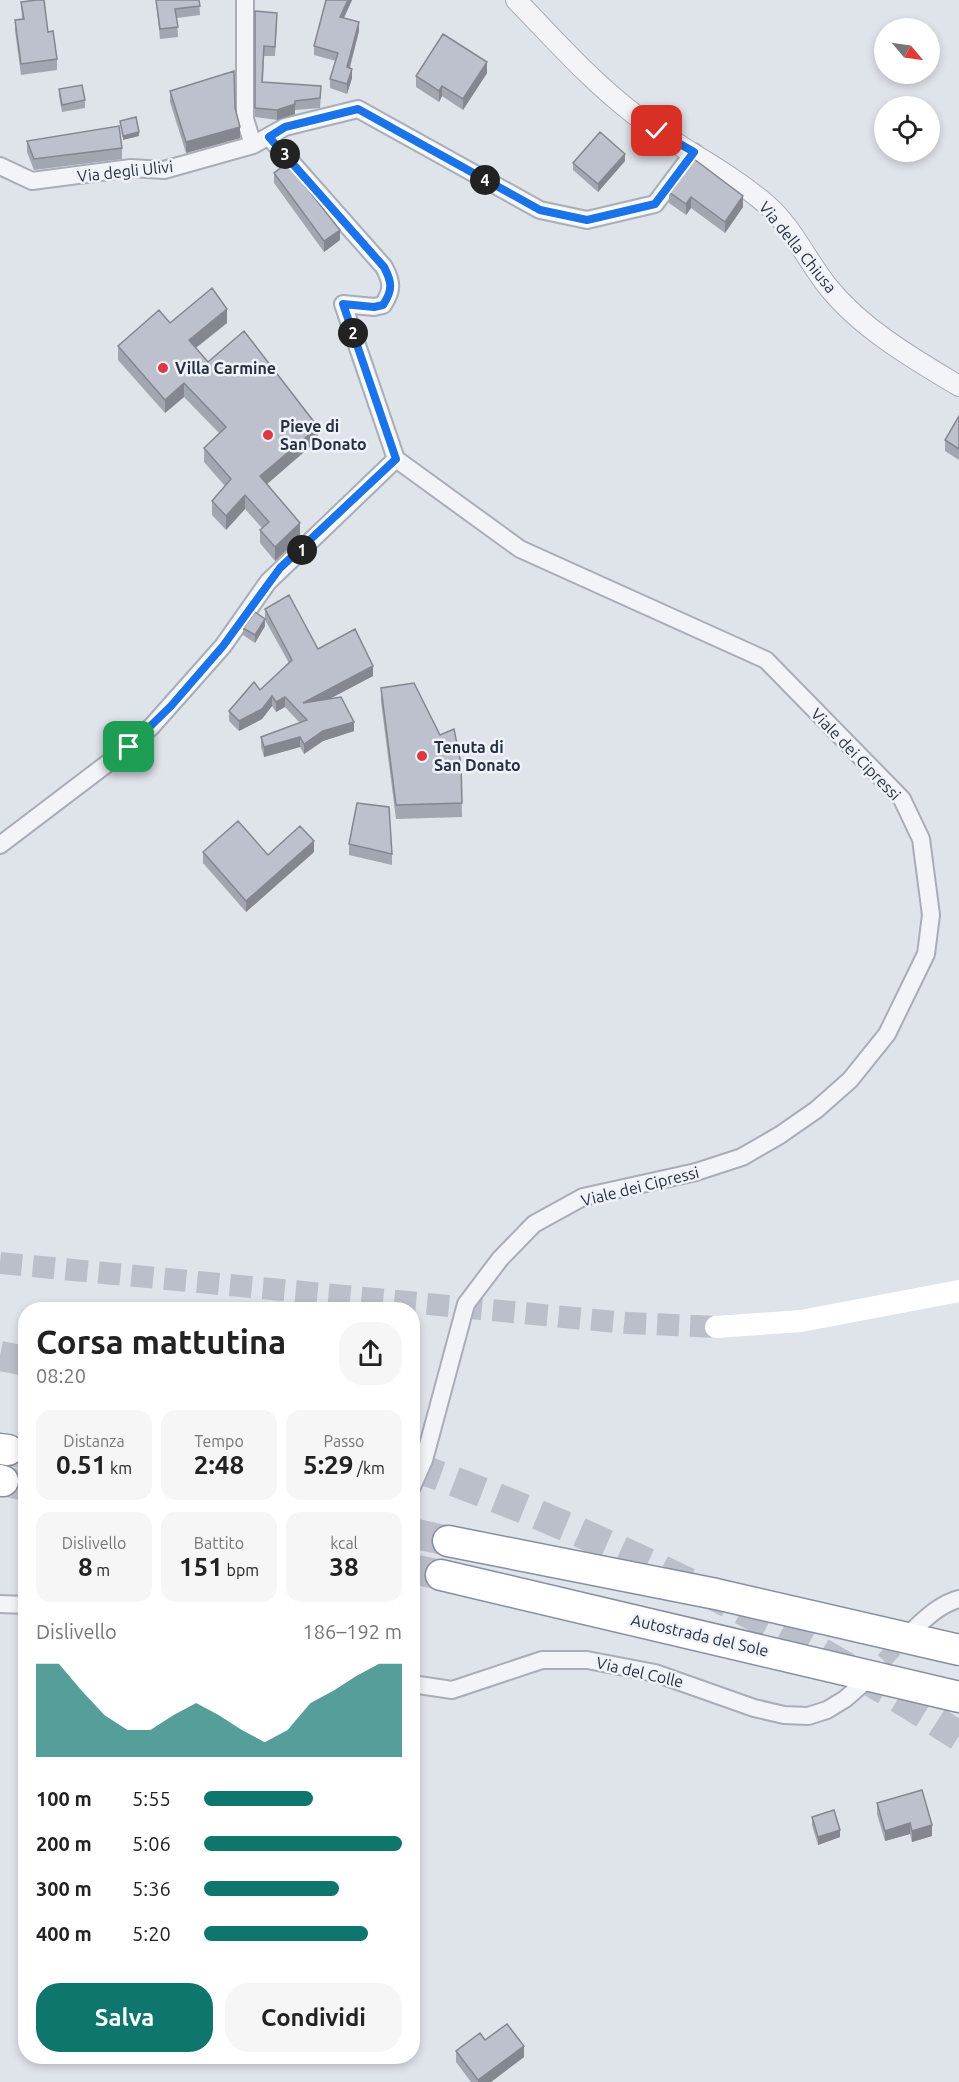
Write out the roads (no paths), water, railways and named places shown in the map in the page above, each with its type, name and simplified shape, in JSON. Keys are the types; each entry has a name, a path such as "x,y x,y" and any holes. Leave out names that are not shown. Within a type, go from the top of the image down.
{"highway":[{"path":"448,1540 726,1597 959,1650"},
{"name":"Autostrada del Sole","path":"441,1575 959,1697"}],"main road":[{"path":"716,1327 801,1321 959,1291"}],"street":[{"path":"245,0 245,118 254,145"},
{"name":"Via della Chiusa","path":"516,0 598,84 632,113 694,152 768,205 829,288 858,317 903,351 959,386"},
{"name":"Via degli Ulivi","path":"0,166 32,181 131,168 164,170 254,145 285,127 358,109 540,210 587,220 655,204 694,152"},
{"path":"0,845 152,726 223,646 268,582 396,459 343,304 374,307 383,305 392,286 390,278 384,267 269,137"},
{"name":"Viale dei Cipressi","path":"396,459 520,549 766,660 902,799 921,839 932,915 926,954 887,1034 850,1080 816,1110 780,1135 742,1156 696,1172 583,1197 534,1224 500,1259 466,1304 420,1469"},
{"path":"912,1631 929,1615 949,1602 959,1599"},
{"path":"0,1604 18,1605"},
{"name":"Via del Colle","path":"420,1685 452,1690 542,1660 587,1660 655,1673 754,1708 783,1715 808,1716 827,1710 860,1686"}],"tunnel":[{"path":"0,1263 408,1302"},
{"path":"420,1303 627,1323 716,1327"},
{"path":"0,1356 18,1359"},
{"path":"8,1450 18,1452"},
{"path":"420,1469 555,1522 693,1585 828,1657 959,1736"},
{"path":"3,1481 18,1484"},
{"path":"420,1535 448,1541"},
{"path":"420,1571 441,1575"},
{"path":"867,1678 909,1634"}],"place":[{"name":"Villa Carmine","path":"163,368"},
{"name":"Pieve di San Donato","path":"268,435"},
{"name":"Tenuta di San Donato","path":"422,756"}]}
